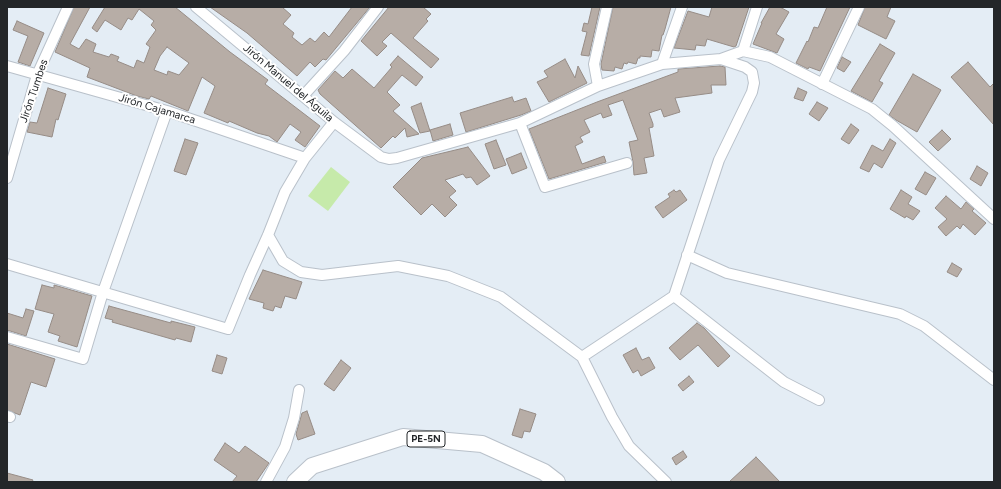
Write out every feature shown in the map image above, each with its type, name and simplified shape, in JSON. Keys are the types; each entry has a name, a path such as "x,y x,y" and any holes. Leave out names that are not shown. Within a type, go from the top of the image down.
{"highway":[{"name":"PE-5N","path":"296,482 312,466 403,437 482,444 544,472 557,482"}],"street":[{"name":"Jirón Tumbes","path":"7,176 37,75 68,7"},
{"name":"Jirón Manuel del Águila","path":"196,7 334,122 381,157 389,159 397,158 520,124"},
{"path":"303,96 344,51 378,7"},
{"path":"598,86 594,64 607,7"},
{"path":"662,64 682,7"},
{"path":"743,51 757,7"},
{"path":"822,84 859,7"},
{"path":"627,164 545,187 520,124 598,86 662,64 721,59 743,51 770,56 872,109 893,126 994,218"},
{"path":"582,357 674,296 719,160 752,92 754,83 752,72 745,66 721,59"},
{"name":"Jirón Cajamarca","path":"7,66 167,112 305,158"},
{"path":"7,337 83,359 98,291 167,112"},
{"path":"7,264 228,329 285,192 305,158 334,122"},
{"path":"268,235 283,261 301,272 322,275 398,266 448,276 501,297 582,357 612,417 629,446 666,482"},
{"path":"687,255 727,273 900,314 924,326 994,380"},
{"path":"674,296 784,382 819,400"},
{"path":"266,482 285,447 294,418 299,390"}],"green space":[{"path":"331,167 350,182 328,211 308,196"}],"building":[{"path":"74,7 90,7 70,44 79,49 86,39 96,44 93,52 109,57 111,54 119,57 117,61 134,68 137,60 144,63 150,47 146,44 156,30 151,25 154,21 139,9 132,20 128,18 121,30 105,20 97,32 92,28 105,7 175,7 230,52 268,80 265,84 320,126 305,147 295,140 301,132 290,124 277,142 269,136 257,133 229,121 228,123 204,113 215,86 202,77 188,111 151,96 149,99 137,96 87,77 90,68 55,52","holes":["167,47 189,63 179,75 168,71 167,75 154,70 160,56"]},
{"path":"210,7 282,7 291,15 283,24 294,33 292,37 302,45 310,38 315,42 324,32 329,37 352,7 370,7 326,60 323,59 315,67 310,62 297,76 247,33"},
{"path":"389,7 423,7 431,14 426,19 428,21 413,38 439,59 431,68 391,33 382,42 387,46 377,56 361,41"},
{"path":"592,7 600,7 589,56 581,55 587,32 582,31 584,23 588,24"},
{"path":"613,7 671,7 662,35 659,51 652,50 651,57 640,56 636,64 628,62 627,64 624,63 622,69 615,67 614,71 602,70 601,64"},
{"path":"712,7 749,7 736,46 734,47 707,39 705,46 696,45 695,50 674,48 688,11 709,17"},
{"path":"770,7 780,7 789,12 776,34 784,39 777,53 753,44 761,23"},
{"path":"827,7 850,7 820,71 809,67 808,69 796,63 807,41 808,42 814,27 818,28"},
{"path":"865,7 891,7 887,17 895,21 886,39 858,25"},
{"path":"17,21 44,33 30,66 18,62 28,36 13,30"},
{"path":"880,44 895,53 879,81 883,83 872,102 851,91"},
{"path":"398,56 423,77 416,86 402,75 387,92 400,105 393,111 419,134 407,137 405,128 395,138 393,136 381,148 320,94 318,90 335,71 343,78 352,69 374,88 392,67 390,65"},
{"path":"842,57 851,62 844,72 837,68"},
{"path":"565,59 575,78 578,66 587,83 549,102 537,82 548,77 544,71"},
{"path":"968,62 990,87 994,83 994,125 951,77"},
{"path":"720,66 725,67 726,85 711,85 712,93 675,98 680,112 664,117 661,109 649,113 653,124 653,127 649,128 654,156 644,158 647,173 634,175 629,142 638,140 623,100 608,105 612,115 603,118 601,113 584,120 590,132 580,137 583,142 575,146 582,164 604,156 606,162 549,179 529,129 678,72 678,69"},
{"path":"913,74 941,90 917,132 889,115"},
{"path":"48,88 66,94 58,120 56,119 52,137 27,132 30,122 37,123"},
{"path":"798,88 807,92 803,101 794,98"},
{"path":"512,97 514,102 526,98 531,111 466,132 460,113"},
{"path":"817,102 828,108 819,121 809,114"},
{"path":"421,103 430,131 420,133 411,107"},
{"path":"450,124 453,135 433,141 430,130"},
{"path":"851,124 859,130 849,144 841,139"},
{"path":"942,130 951,139 938,151 929,142"},
{"path":"185,139 198,143 186,175 174,171"},
{"path":"890,139 896,143 882,168 874,163 869,172 860,168 872,145 883,151"},
{"path":"496,140 506,165 494,169 485,144"},
{"path":"468,147 490,176 477,185 471,177 466,178 463,174 445,180 456,191 449,197 457,205 445,217 432,204 421,215 393,187 422,158"},
{"path":"521,153 527,168 512,174 506,159"},
{"path":"977,166 988,173 981,186 970,179"},
{"path":"925,172 936,178 926,195 915,189"},
{"path":"674,190 676,192 680,190 687,200 663,218 655,207 670,197 668,194"},
{"path":"901,190 912,197 908,204 920,211 913,220 906,216 905,218 890,209"},
{"path":"946,196 961,209 966,202 974,209 972,211 986,223 975,235 963,224 960,229 957,226 946,236 938,227 947,219 935,208"},
{"path":"952,263 962,269 957,277 947,272"},
{"path":"263,270 302,282 296,299 285,296 281,308 275,306 273,311 263,308 264,303 249,299"},
{"path":"42,285 54,288 54,285 92,296 77,347 58,341 60,336 48,332 54,314 35,309"},
{"path":"109,306 171,323 171,321 195,327 191,342 176,338 175,340 112,322 113,320 105,318"},
{"path":"26,309 34,311 26,336 7,330 7,313 23,318"},
{"path":"697,323 704,328 730,356 718,367 698,345 680,360 669,348"},
{"path":"7,344 55,359 46,387 31,382 20,415 7,410"},
{"path":"636,348 642,360 649,357 655,368 641,376 638,370 633,373 623,355"},
{"path":"217,355 227,358 222,374 212,371"},
{"path":"341,360 351,368 334,391 324,384"},
{"path":"689,376 694,382 683,391 678,385"},
{"path":"520,409 536,414 530,432 524,431 522,438 512,435"},
{"path":"307,411 315,434 298,440 296,434 302,413"},
{"path":"225,443 239,453 245,446 269,463 256,482 232,482 237,476 214,460"},
{"path":"683,451 687,457 676,465 672,458"},
{"path":"756,457 780,482 729,482"},
{"path":"7,473 33,480 32,482 7,482"}]}
